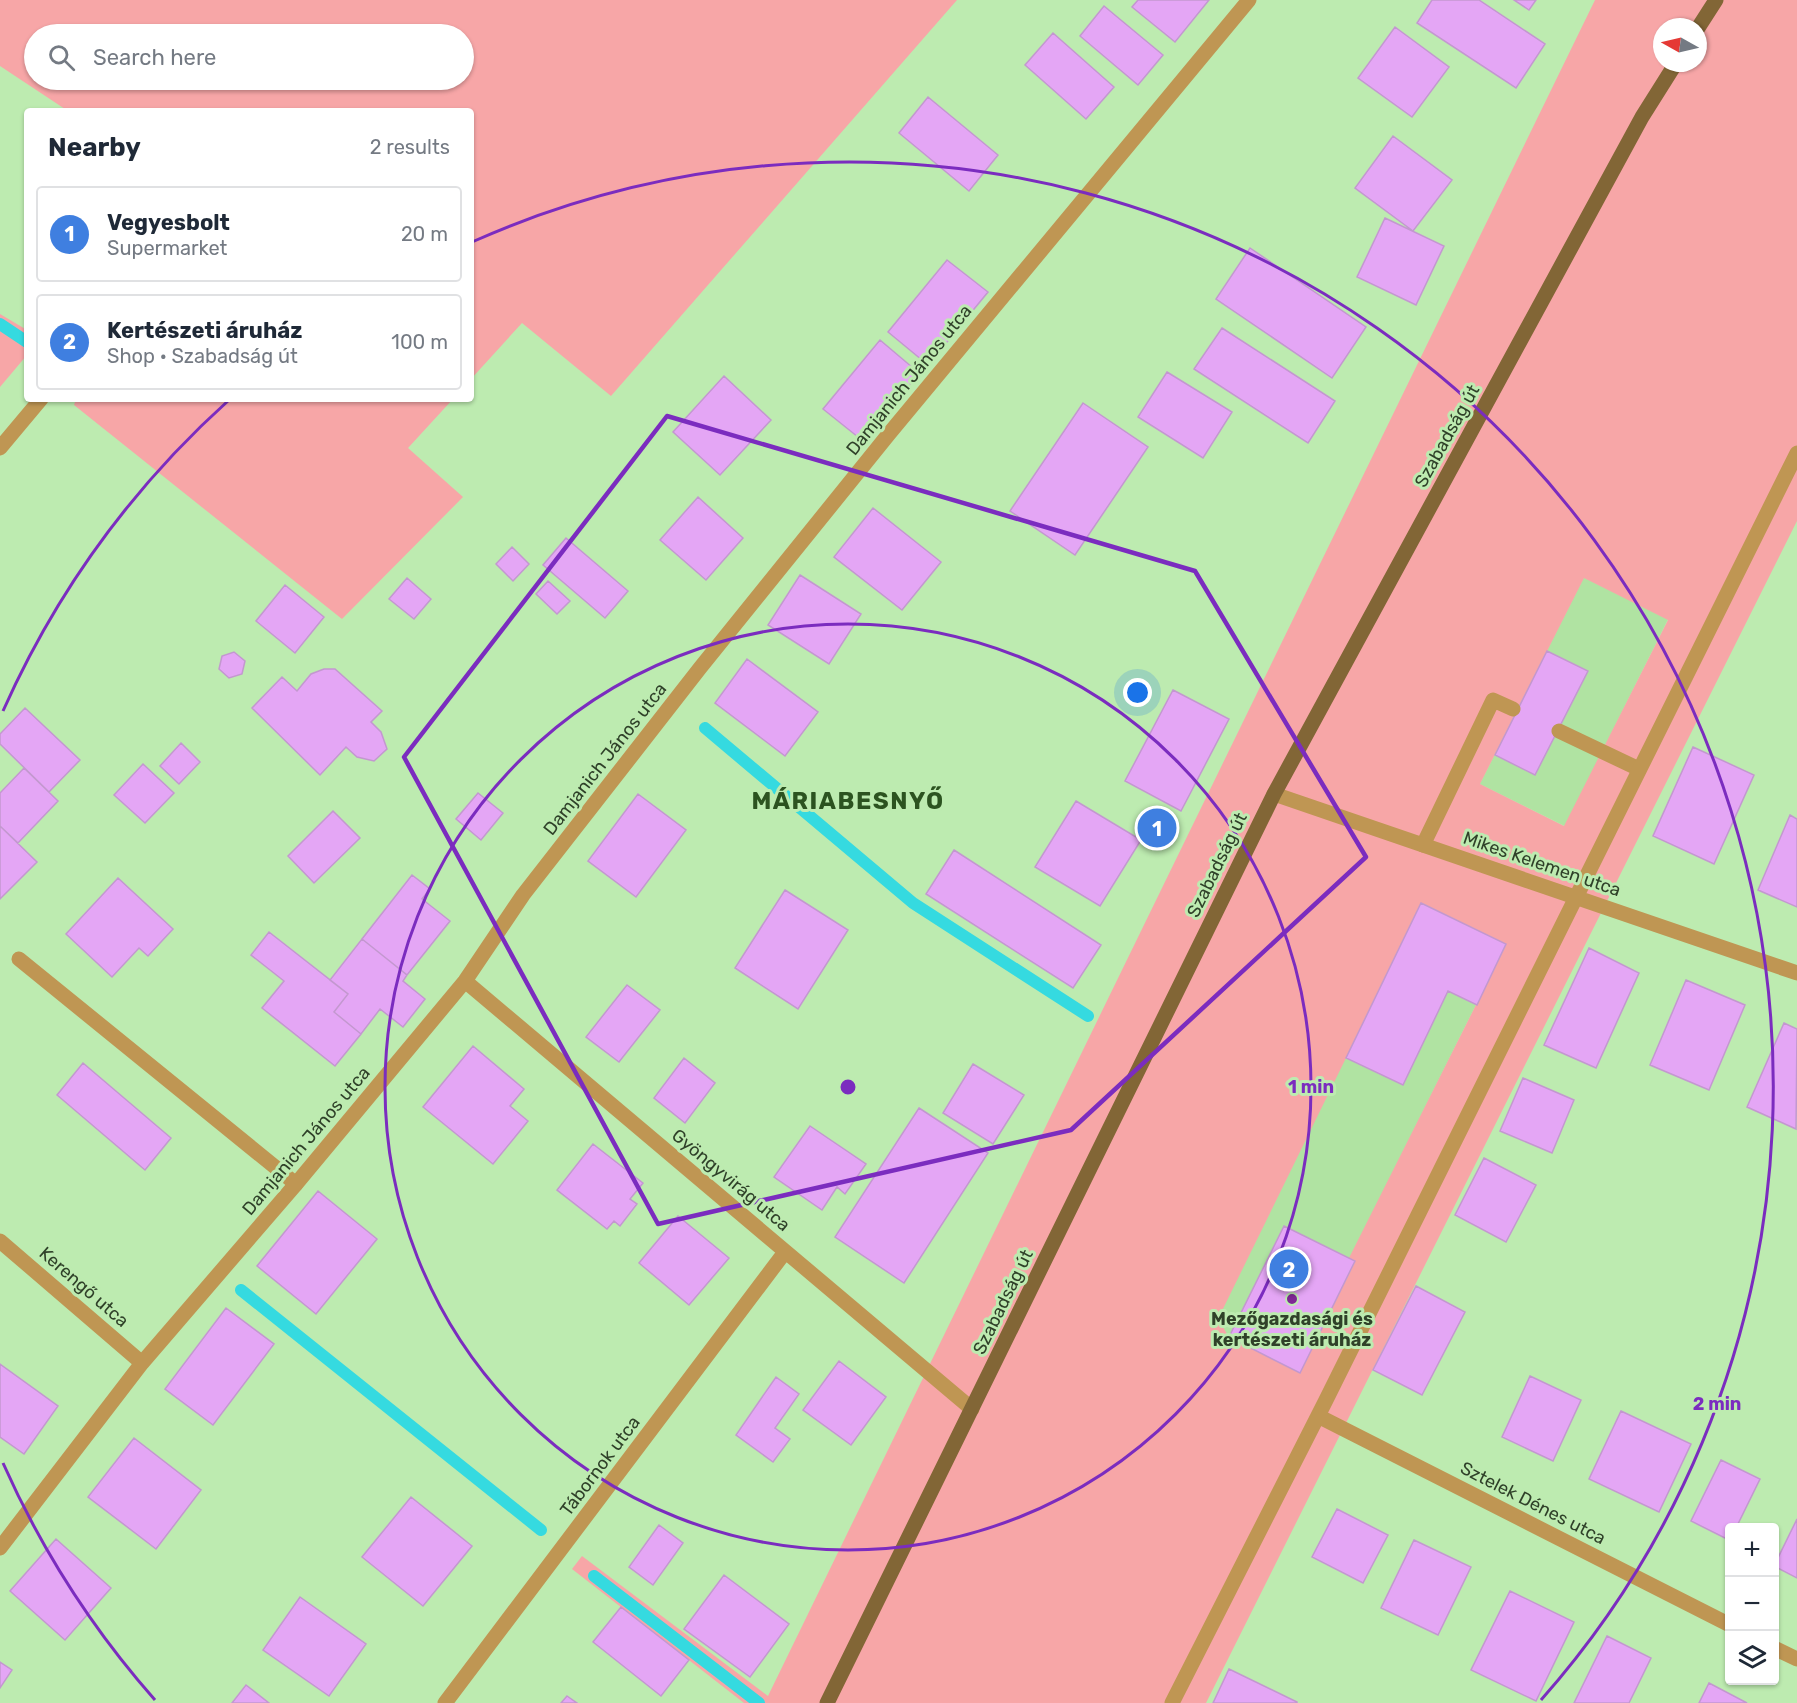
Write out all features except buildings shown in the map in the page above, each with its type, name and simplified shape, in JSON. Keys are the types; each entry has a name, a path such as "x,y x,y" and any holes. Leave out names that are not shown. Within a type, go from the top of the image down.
{"main road":[{"path":"1704,18 1716,0"},
{"name":"Szabadság út","path":"827,1703 1274,794 1638,124 1670,72"}],"street":[{"name":"Damjanich János utca","path":"0,1548 142,1363 296,1184 465,981 523,895 700,668 896,426 1249,0"},
{"path":"0,448 38,402"},
{"path":"1172,1703 1318,1416 1797,453"},
{"path":"1423,845 1493,700 1513,709"},
{"path":"1559,731 1639,769"},
{"name":"Mikes Kelemen utca","path":"1274,794 1797,973"},
{"path":"19,959 296,1184"},
{"name":"Gyöngyvirág utca","path":"465,981 972,1409"},
{"name":"Kerengő utca","path":"0,1241 142,1363"},
{"name":"Tábornok utca","path":"445,1703 785,1252"},
{"name":"Sztelek Dénes utca","path":"1318,1416 1725,1622"},
{"path":"1779,1650 1797,1659"}],"highlighted area":[{"path":"667,416 1195,571 1366,857 1071,1130 658,1224 404,757"}],"shaded area":[{"path":"0,0 957,0 611,396 522,323 474,376 474,108 63,108 36,90 474,90 474,24 24,24 24,82 0,66"},
{"path":"1595,0 1797,0 1797,521 1206,1703 744,1703 572,1569 582,1556 768,1696","holes":["1584,578 1668,620 1564,826 1480,784","1422,903 1506,945 1349,1258 1355,1262 1300,1372 1229,1337 1218,1319"]},
{"path":"0,314 24,328 24,359 0,387"},
{"path":"75,402 450,402 408,448 463,497 342,619 74,405"},
{"path":"1584,577 1668,619 1565,826 1480,784"},
{"path":"1421,903 1506,944 1350,1258 1355,1261 1300,1373 1229,1337 1217,1319"}],"waterway":[{"path":"0,324 24,340"},
{"path":"705,728 913,903 1088,1016"},
{"path":"241,1290 541,1530"},
{"path":"594,1576 759,1703"}],"place":[{"name":"Vegyesbolt","path":"1157,828"},
{"name":"Kertészeti áruház","path":"1289,1269"},
{"name":"Mezőgazdasági és kertészeti áruház","path":"1292,1299"}],"district":[{"name":"MÁRIABESNYŐ","path":"848,801"}]}
